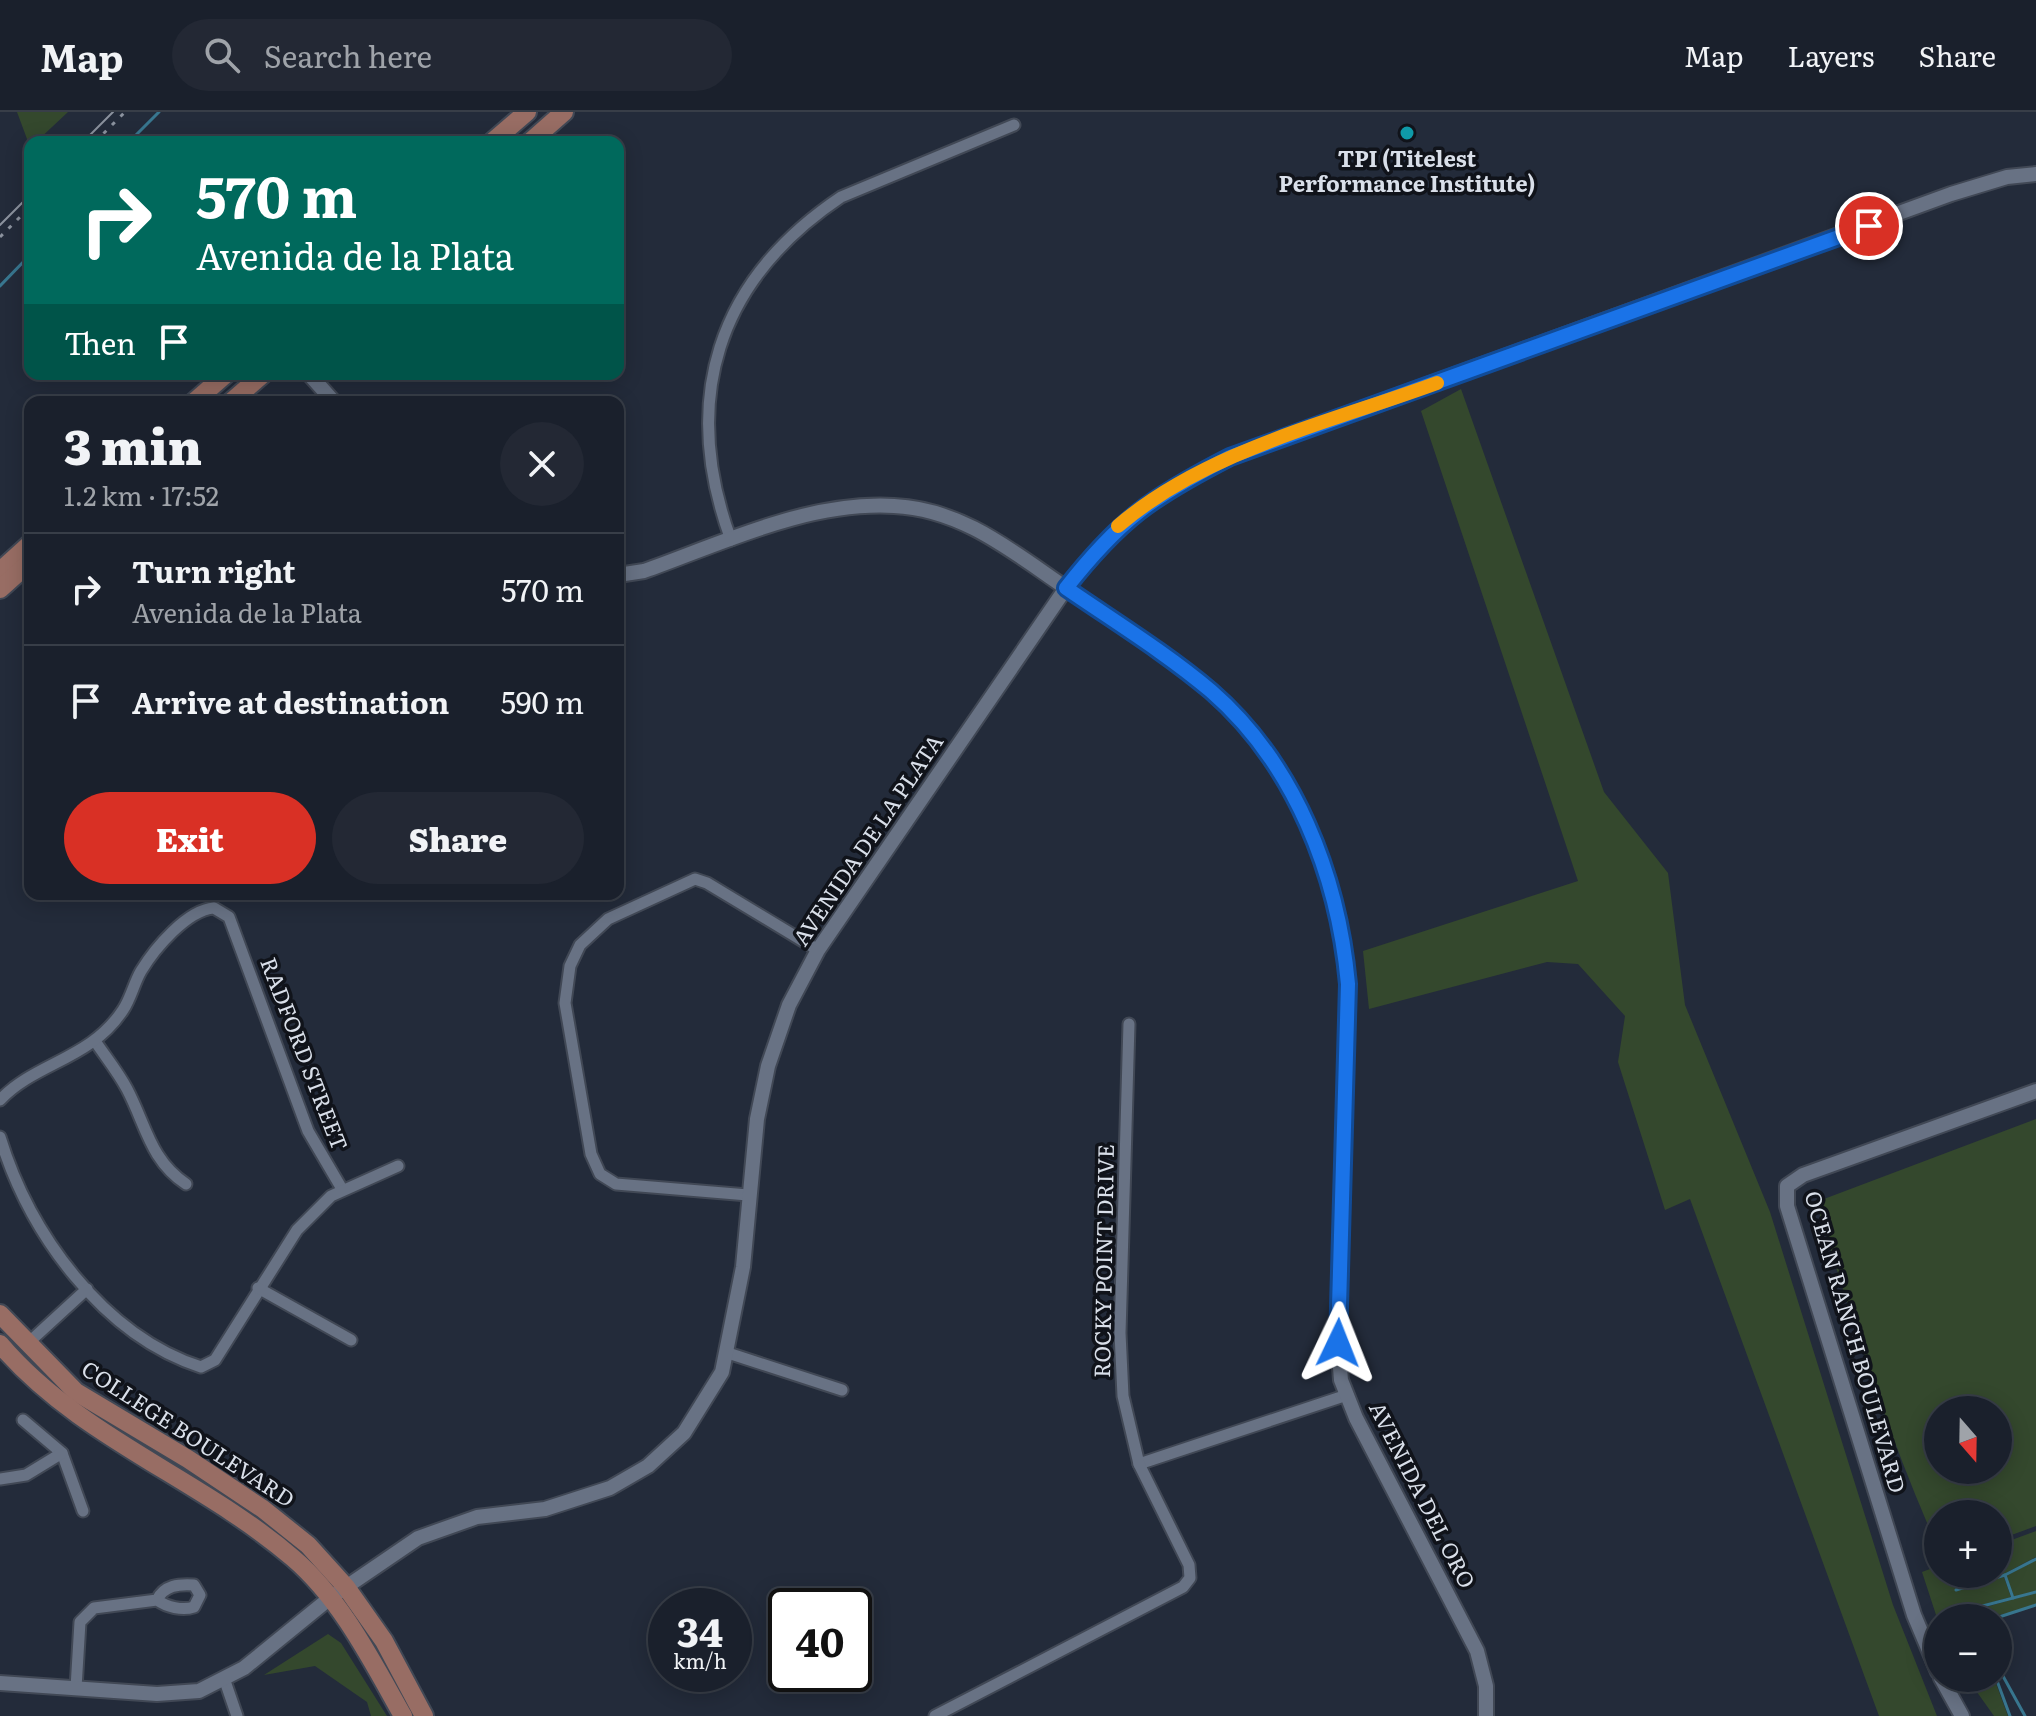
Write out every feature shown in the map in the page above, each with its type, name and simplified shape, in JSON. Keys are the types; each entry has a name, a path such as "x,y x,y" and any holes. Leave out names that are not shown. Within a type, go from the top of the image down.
{"main road":[{"path":"499,136 527,112"},
{"path":"537,136 564,112"},
{"path":"201,396 219,380"},
{"path":"238,396 256,380"},
{"path":"0,571 24,549"},
{"path":"0,589 24,567"},
{"path":"0,605 24,583"},
{"name":"COLLEGE BOULEVARD","path":"0,1314 26,1345 76,1392 263,1509 308,1545 346,1587 384,1641 424,1716"},
{"path":"0,1333 12,1342 26,1345"},
{"path":"6,1351 31,1362 68,1393 76,1392"},
{"name":"COLLEGE BOULEVARD","path":"6,1351 54,1399 250,1524 295,1559 330,1598 367,1652 403,1716"}],"street":[{"path":"731,540 721,512 709,453 707,405 715,364 736,306 762,265 819,212 841,197 1014,125"},
{"name":"AVENIDA DE LA PLATA","path":"0,1683 182,1694 225,1681 330,1598 418,1538 456,1522 545,1509 610,1488 648,1466 684,1433 710,1395 728,1353 743,1267 757,1119 768,1066 789,1005 818,950 1066,588 1100,544 1144,505 1230,457 1951,194 2007,177 2036,174"},
{"path":"314,380 329,396"},
{"name":"AVENIDA DEL ORO","path":"624,574 644,571 813,513 850,507 895,506 929,511 988,535 1182,668 1237,717 1279,770 1309,825 1344,932 1348,984 1338,1343 1341,1380 1477,1651 1486,1686 1486,1716"},
{"path":"748,1195 616,1184 600,1174 591,1154 565,1003 570,966 580,945 608,919 695,879 712,885 818,950"},
{"name":"RADFORD STREET","path":"95,1041 123,1010 152,956 195,913 214,908 223,911 234,930 308,1131 329,1172 342,1189"},
{"name":"ROCKY POINT DRIVE","path":"935,1716 1183,1587 1190,1578 1189,1565 1139,1464 1127,1422 1121,1369 1129,1024"},
{"path":"0,1100 13,1087 73,1057 95,1041 127,1088 147,1142 168,1172 186,1184"},
{"name":"OCEAN RANCH BOULEVARD","path":"1924,1639 1914,1615 1785,1195 1787,1186 1803,1175 2036,1091"},
{"path":"0,1137 11,1172 32,1218 87,1289 110,1312 188,1363 201,1367 215,1360 297,1230 342,1189 398,1166"},
{"path":"258,1288 351,1340"},
{"path":"26,1345 87,1289"},
{"path":"728,1353 842,1390"},
{"path":"1139,1464 1347,1395"},
{"path":"23,1420 62,1453 83,1511"},
{"path":"0,1479 26,1475 62,1453"},
{"path":"76,1688 80,1622 94,1608 157,1600"},
{"path":"225,1681 237,1716"},
{"path":"1949,1692 1962,1716"}],"green space":[{"path":"17,112 68,112 42,136 26,136"},
{"path":"1461,389 1604,792 1668,873 1685,1005 1770,1212 1893,1605 1924,1683 1924,1692 1927,1692 1937,1716 1879,1716 1690,1199 1665,1210 1618,1062 1625,1016 1578,964 1547,962 1369,1009 1363,951 1578,881 1421,411"},
{"path":"2036,1119 2036,1526 2012,1535 2012,1500 1924,1500 1924,1515 1857,1334 1816,1202"},
{"path":"2036,1531 2036,1557 2012,1570 2012,1540"},
{"path":"2036,1560 2036,1591 2014,1597 2011,1588 2012,1573"},
{"path":"1927,1588 2008,1588 2011,1597 1986,1604 1932,1604"},
{"path":"2036,1593 2036,1604 2012,1612 2012,1604 1997,1604"},
{"path":"328,1634 341,1643 387,1716 371,1716 367,1702 315,1666 264,1675"},
{"path":"1977,1692 1999,1692 2008,1716 1994,1716"}],"waterway":[{"path":"135,136 159,112"},
{"path":"0,286 24,261"},
{"path":"1956,1590 2005,1575 2036,1559"},
{"path":"2010,1588 2013,1598"},
{"path":"1990,1604 2036,1592"},
{"path":"2012,1613 2036,1605"},
{"path":"2001,1692 2010,1716"},
{"path":"2012,1692 2025,1716"}],"tram line":[{"path":"89,136 113,112"},
{"path":"0,225 24,201"}],"railway":[{"path":"101,136 125,112"},
{"path":"0,237 24,213"}],"slow traffic":[{"path":"1118,526 1144,505 1230,457 1437,383"}],"place":[{"name":"TPI (Titelest Performance Institute)","path":"1407,133"}],"route":[{"path":"1338,1343 1348,984 1344,932 1309,825 1279,770 1237,717 1211,691 1066,588 1100,544 1144,505 1230,457 1869,226"}]}
